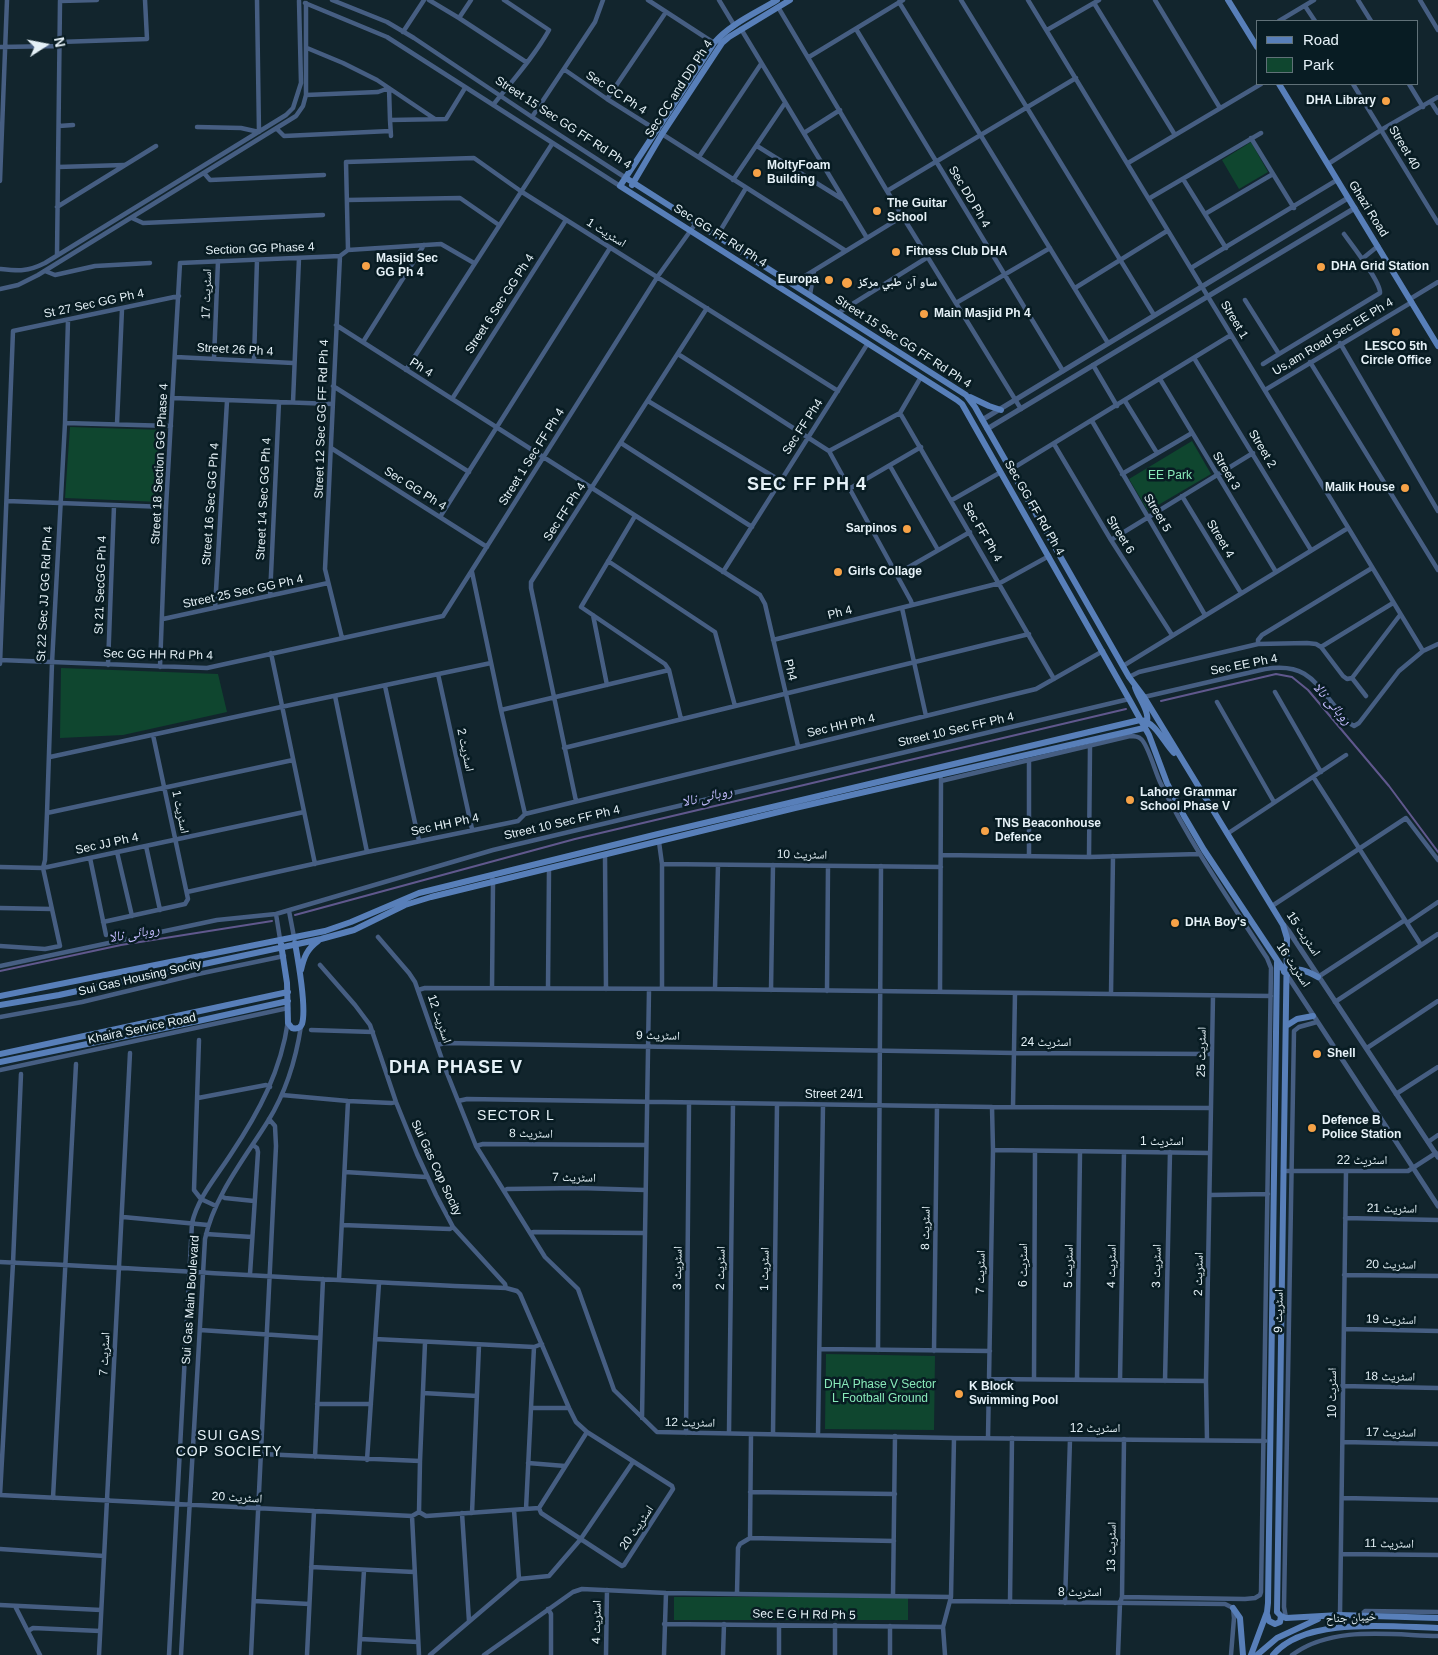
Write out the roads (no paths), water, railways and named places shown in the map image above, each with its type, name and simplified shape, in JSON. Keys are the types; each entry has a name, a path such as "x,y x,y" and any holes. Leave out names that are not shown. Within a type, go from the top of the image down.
{"main road":[{"name":"Sec CC and DD Ph 4","path":"628,191 714,42 719,37 778,4 790,0"},
{"path":"1228,0 1254,36"},
{"name":"Sec CC and DD Ph 4","path":"620,186 660,133 722,43 737,27"},
{"name":"Ghazi Road","path":"1280,85 1411,300 1436,337 1438,346"},
{"name":"Street 15 Sec GG FF Rd Ph 4","path":"626,178 966,395 1129,677 1157,718"},
{"name":"Sec GG FF Rd Ph 4","path":"620,186 962,404 1103,650 1140,720 1146,725"},
{"path":"808,305 811,296"},
{"path":"966,395 1001,410"},
{"path":"1134,685 1137,696 1148,715 1146,725"},
{"name":"اسٹریٹ 15","path":"1157,718 1283,925"},
{"path":"0,996 325,931 419,893 658,834 1140,720"},
{"path":"0,1006 295,946 354,930 405,906 493,882 659,842 1013,762 1146,725 1156,729 1167,746 1181,760"},
{"name":"اسٹریٹ 16","path":"1146,725 1167,783 1202,853 1263,946 1286,972"},
{"path":"1283,925 1287,938 1287,962 1276,1606 1277,1612 1283,1617"},
{"name":"Sui Gas Main Boulevard","path":"294,936 300,977 302,1022"},
{"name":"Sui Gas Main Boulevard","path":"280,939 288,992 288,1021"},
{"path":"300,977 304,956 312,945 321,939"},
{"path":"1250,1655 1268,1603 1267,1441 1278,963 1287,962"},
{"path":"1278,978 1286,972 1300,970 1318,976"},
{"path":"0,1054 288,992"},
{"path":"0,1062 288,1004"},
{"path":"1286,1026 1297,1019 1315,1019"},
{"path":"288,1021 289,1025 294,1029 300,1026 302,1022"},
{"path":"1232,1608 1240,1618 1243,1655"},
{"name":"خیبان جناح","path":"1266,1612 1269,1621 1275,1624 1280,1622 1283,1617 1340,1615 1438,1618"},
{"name":"خیبان جناح","path":"1257,1655 1277,1638 1323,1617"},
{"name":"خیبان جناح","path":"1273,1655 1284,1644 1303,1635 1333,1628 1438,1628"}],"street":[{"path":"0,182 3,47 7,0"},
{"path":"57,255 60,1 97,0"},
{"path":"3,47 147,39 145,0"},
{"path":"257,0 259,132"},
{"path":"0,269 21,272 33,269 286,115 293,108 301,83 298,0"},
{"name":"Sec GG FF Rd Ph 4","path":"298,0 387,37 620,186"},
{"name":"Street 15 Sec GG FF Rd Ph 4","path":"332,0 387,22 626,178"},
{"path":"403,32 424,0"},
{"path":"429,0 526,62"},
{"path":"459,18 471,0"},
{"path":"493,105 526,62 538,50 549,30 504,0"},
{"path":"532,118 595,22 603,0"},
{"path":"648,0 714,42"},
{"path":"657,0 664,11"},
{"path":"719,0 804,133 867,238"},
{"path":"961,0 1027,106 1119,261 1154,315"},
{"name":"Street 1","path":"1028,0 1150,198 1231,336 1423,651"},
{"path":"1155,0 1220,108"},
{"path":"1281,20 1314,0"},
{"path":"1358,0 1370,20"},
{"path":"1420,0 1438,30"},
{"path":"808,57 901,1 1108,343"},
{"path":"1047,30 1096,1 1175,136"},
{"path":"0,289 18,285 45,271 296,116 303,106 306,95 306,3"},
{"path":"778,4 887,191 1021,409"},
{"path":"1305,6 1314,20"},
{"path":"607,99 664,11"},
{"name":"Sec DD Ph 4","path":"856,29 1063,371"},
{"path":"307,48 377,80 435,119"},
{"path":"698,157 761,64"},
{"name":"Sec CC Ph 4","path":"564,70 660,133"},
{"name":"Sec DD Ph 4","path":"887,191 1076,78"},
{"path":"1128,163 1259,85"},
{"name":"Street 40","path":"1354,85 1438,223"},
{"path":"1410,85 1423,107"},
{"path":"306,95 378,92 389,88"},
{"path":"277,129 284,136 390,133 389,88"},
{"path":"390,120 446,119 465,88"},
{"path":"1328,164 1381,130 1438,98"},
{"path":"1431,102 1438,113"},
{"path":"733,180 785,103"},
{"path":"804,133 840,110"},
{"path":"58,126 73,125"},
{"path":"197,127 241,128 259,132"},
{"path":"660,133 846,251"},
{"path":"1150,198 1261,133"},
{"path":"1251,138 1294,208"},
{"path":"406,370 552,144"},
{"path":"57,207 156,146"},
{"path":"757,146 843,199"},
{"name":"اسٹریٹ 1","path":"347,200 346,162 474,158 522,192 838,391"},
{"path":"58,167 126,165"},
{"path":"204,173 210,180 324,175"},
{"path":"1205,214 1273,174"},
{"path":"1183,179 1226,248"},
{"path":"1191,268 1338,180"},
{"path":"717,236 746,188"},
{"path":"348,250 347,200 460,198 499,225"},
{"path":"982,420 1348,198"},
{"path":"987,429 1355,208"},
{"path":"132,218 143,223 323,215"},
{"path":"792,284 903,216"},
{"name":"Street 6 Sec GG Ph 4","path":"452,399 566,220"},
{"name":"Street 1 Sec FF Ph 4","path":"342,638 443,616 658,276 696,223"},
{"path":"1075,288 1168,230"},
{"path":"1263,364 1380,293 1380,288 1344,234"},
{"path":"340,256 348,250 441,244 474,263"},
{"path":"362,342 424,245"},
{"path":"1362,259 1378,246"},
{"path":"68,248 72,254"},
{"path":"440,517 610,248"},
{"path":"956,303 1050,248"},
{"name":"Section GG Phase 4","path":"180,263 340,256"},
{"name":"Street 12 Sec GG FF Rd Ph 4","path":"328,583 325,569 340,256"},
{"path":"838,314 928,257"},
{"path":"293,402 293,363 299,258"},
{"path":"254,360 257,260"},
{"name":"اسٹریٹ 17","path":"214,359 218,261"},
{"path":"45,271 55,275 95,266 150,263"},
{"name":"Street 18 Section GG Phase 4","path":"160,667 166,508 180,263"},
{"path":"811,296 814,271"},
{"name":"Us,am Road Sec EE Ph 4","path":"1265,390 1438,282"},
{"name":"St 27 Sec GG Ph 4","path":"6,501 13,332 179,296"},
{"path":"1245,300 1279,354"},
{"name":"Sec FF Ph 4","path":"553,698 531,582 707,308"},
{"path":"117,424 122,309"},
{"name":"St 22 Sec JJ GG Rd Ph 4","path":"43,868 50,757 52,663 65,423 68,320"},
{"name":"Ph 4","path":"336,325 496,427"},
{"path":"1010,470 1231,336"},
{"name":"Sec FF Ph4","path":"723,572 868,343"},
{"path":"1340,343 1438,511"},
{"path":"678,354 829,451 912,606"},
{"name":"Street 26 Ph 4","path":"176,357 293,363"},
{"name":"Street 2","path":"1194,358 1311,550"},
{"path":"1310,362 1438,570"},
{"path":"1093,366 1117,406"},
{"path":"829,451 900,413 921,377"},
{"name":"Street 3","path":"1160,379 1276,572"},
{"path":"333,386 469,472"},
{"path":"173,398 332,404"},
{"name":"Street 16 Sec GG Ph 4","path":"215,608 227,400"},
{"path":"648,401 781,481"},
{"path":"1125,401 1158,453"},
{"name":"Street 14 Sec GG Ph 4","path":"270,596 279,402"},
{"name":"Sec FF Ph 4","path":"900,413 1054,679"},
{"name":"Street 5","path":"1092,421 1205,615"},
{"path":"65,423 171,426"},
{"path":"496,427 723,572"},
{"path":"1122,474 1192,433"},
{"path":"621,443 752,526"},
{"name":"Street 6","path":"1054,444 1111,540 1172,635"},
{"path":"849,489 921,447"},
{"name":"Sec GG Ph 4","path":"331,448 487,547"},
{"path":"1111,540 1253,453"},
{"path":"890,466 938,550"},
{"path":"952,500 1001,472"},
{"name":"Street 4","path":"1182,496 1241,593"},
{"path":"0,664 6,501 166,508"},
{"name":"St 21 SecGG Ph 4","path":"108,665 114,506"},
{"path":"635,516 581,607 665,664 681,719"},
{"path":"1123,666 1348,528"},
{"path":"896,575 970,532"},
{"path":"1000,583 1049,556"},
{"path":"608,561 715,632 735,706"},
{"path":"1258,644 1258,640 1262,635 1372,568"},
{"path":"472,572 501,710 526,814"},
{"name":"Ph4","path":"723,572 763,598 798,746"},
{"path":"328,583 342,638"},
{"name":"Street 25 Sec GG Ph 4","path":"163,619 328,583"},
{"name":"Ph 4","path":"773,640 1000,583"},
{"path":"1321,647 1393,603"},
{"path":"902,608 926,716"},
{"path":"593,615 607,685"},
{"path":"1352,678 1400,615"},
{"path":"564,748 1029,634"},
{"name":"Sec GG HH Rd Ph 4","path":"0,660 207,668 342,638"},
{"path":"1129,677 1139,672 1258,644 1307,642 1321,647 1343,676 1352,678 1366,696"},
{"name":"Sec EE Ph 4","path":"1144,697 1265,669 1277,667 1292,668 1307,675 1314,681 1346,720 1354,726 1359,724 1399,671 1423,651 1438,644"},
{"name":"Sec HH Ph 4","path":"187,892 518,821 526,814 576,801 1036,689 1103,650"},
{"path":"271,653 315,864"},
{"path":"50,757 281,706 491,663"},
{"path":"501,710 668,670"},
{"name":"اسٹریٹ 2","path":"438,674 472,830"},
{"path":"385,686 420,841"},
{"path":"1275,692 1321,772"},
{"path":"335,696 367,852"},
{"path":"553,698 576,801"},
{"name":"Street 10 Sec FF Ph 4","path":"0,966 217,920 276,916 493,850 1129,699"},
{"path":"1217,702 1274,802"},
{"name":"اسٹریٹ 1","path":"153,735 187,892"},
{"path":"941,855 1113,856 1202,853 1160,783 1141,738 1130,736 1029,761 1013,762"},
{"path":"1089,856 1090,746"},
{"path":"1227,834 1346,755"},
{"path":"47,812 292,760"},
{"path":"1029,761 1029,855"},
{"path":"940,992 941,778"},
{"path":"1314,778 1421,946"},
{"path":"176,840 304,812"},
{"path":"1272,906 1406,818 1438,860"},
{"name":"Sec JJ Ph 4","path":"0,867 43,868 176,840"},
{"path":"659,842 662,864 662,990"},
{"path":"146,846 160,910"},
{"path":"117,852 132,916"},
{"path":"605,856 606,989"},
{"path":"1111,994 1113,856"},
{"path":"90,858 106,935"},
{"name":"اسٹریٹ 10","path":"662,864 941,867"},
{"path":"715,989 718,865"},
{"path":"771,990 773,865"},
{"path":"827,991 828,866"},
{"path":"878,1350 881,866"},
{"path":"0,946 45,949 60,946 43,868"},
{"path":"548,988 549,869"},
{"path":"492,875 492,988"},
{"path":"103,922 185,904 188,899 187,892"},
{"path":"1318,976 1438,902"},
{"path":"0,908 52,909"},
{"name":"Sui Gas Main Boulevard","path":"289,912 294,936"},
{"name":"Sui Gas Main Boulevard","path":"276,916 280,939"},
{"name":"اسٹریٹ 15","path":"1283,925 1437,1155"},
{"path":"1335,1002 1438,934"},
{"name":"اسٹریٹ 12","path":"378,936 409,973 418,990 476,1146 545,1257 578,1289 614,1390 657,1432 954,1438 1267,1441"},
{"path":"1122,1597 1255,1598 1260,1595 1262,1589 1267,1441 1271,996 1271,968 1263,946"},
{"name":"Sui Gas Housing Socity","path":"0,1017 82,1002 198,974 284,956"},
{"name":"Sui Gas Cop Socity","path":"320,965 364,1016 373,1032 396,1102 426,1177 453,1227 505,1284 506,1288 517,1291 520,1294 576,1422 587,1432 672,1486 673,1489"},
{"name":"اسٹریٹ 16","path":"1286,972 1438,1206"},
{"path":"418,990 425,988 715,989 1271,996"},
{"path":"642,1418 648,990"},
{"path":"1013,1107 1016,993"},
{"name":"اسٹریٹ 25","path":"1210,1108 1212,996"},
{"path":"1366,1048 1438,1001"},
{"name":"Khaira Service Road","path":"0,1070 288,1004"},
{"path":"1286,1034 1294,1034 1294,1031 1299,1027 1315,1019"},
{"name":"Sui Gas Main Boulevard","path":"168,1655 192,1223 201,1199 246,1131 270,1087 280,1062 288,1021"},
{"name":"Sui Gas Main Boulevard","path":"181,1655 202,1273 206,1234 221,1196 282,1095 296,1052 302,1022"},
{"path":"311,1030 373,1032"},
{"name":"اسٹریٹ 9","path":"1283,1617 1294,1034"},
{"path":"199,1040 194,1187 195,1193 201,1199 216,1206"},
{"name":"اسٹریٹ 9","path":"437,1045 445,1043 880,1050"},
{"name":"اسٹریٹ 24","path":"880,1050 1212,1054"},
{"name":"اسٹریٹ 7","path":"99,1655 130,1053"},
{"path":"53,1498 76,1064"},
{"path":"1396,1094 1438,1067"},
{"path":"0,1495 21,1074"},
{"path":"198,1098 266,1085 270,1087"},
{"path":"282,1095 348,1102 396,1102"},
{"name":"Street 24/1","path":"458,1101 467,1099 823,1105 1210,1108"},
{"path":"339,1279 348,1102"},
{"name":"اسٹریٹ 3","path":"686,1433 689,1103"},
{"name":"اسٹریٹ 2","path":"730,1433 733,1103"},
{"name":"اسٹریٹ 1","path":"773,1434 777,1104"},
{"path":"818,1435 823,1105"},
{"name":"اسٹریٹ 8","path":"934,1351 937,1106"},
{"name":"اسٹریٹ 7","path":"988,1438 993,1150 992,1107"},
{"name":"اسٹریٹ 2","path":"1207,1440 1206,1381 1210,1108"},
{"path":"251,1655 276,1146 275,1126 269,1119"},
{"path":"1428,1142 1438,1135"},
{"name":"اسٹریٹ 8","path":"476,1146 483,1144 645,1145"},
{"path":"250,1274 258,1152 257,1148 253,1145"},
{"name":"اسٹریٹ 1","path":"993,1150 1210,1153"},
{"name":"اسٹریٹ 6","path":"1034,1379 1035,1152"},
{"name":"اسٹریٹ 5","path":"1077,1380 1080,1152"},
{"name":"اسٹریٹ 4","path":"1120,1380 1124,1152"},
{"name":"اسٹریٹ 3","path":"1165,1381 1170,1152"},
{"name":"اسٹریٹ 22","path":"1283,1171 1406,1171 1437,1155"},
{"name":"اسٹریٹ 10","path":"1340,1615 1346,1171"},
{"path":"345,1172 426,1177"},
{"name":"اسٹریٹ 7","path":"504,1191 507,1189 544,1187 645,1190"},
{"path":"1210,1195 1268,1194"},
{"path":"221,1196 254,1201"},
{"path":"123,1217 208,1225"},
{"name":"اسٹریٹ 21","path":"1345,1218 1438,1220"},
{"path":"342,1225 450,1229 453,1227"},
{"path":"530,1234 534,1232 644,1233"},
{"path":"206,1234 252,1237"},
{"path":"0,1262 270,1275 379,1283 506,1288"},
{"name":"اسٹریٹ 20","path":"1344,1274 1438,1276"},
{"path":"314,1457 323,1279"},
{"path":"367,1460 379,1283"},
{"name":"اسٹریٹ 19","path":"1344,1329 1438,1331"},
{"path":"200,1330 320,1338"},
{"path":"375,1339 534,1347 542,1344"},
{"path":"419,1512 425,1343"},
{"path":"472,1513 479,1345"},
{"path":"526,1509 534,1347"},
{"path":"820,1349 990,1351"},
{"path":"184,1378 196,1377"},
{"path":"989,1379 1206,1381"},
{"name":"اسٹریٹ 18","path":"1342,1386 1438,1388"},
{"path":"423,1393 477,1396"},
{"path":"317,1404 371,1404"},
{"path":"531,1408 569,1408"},
{"path":"419,1512 424,1516 539,1508 587,1432"},
{"path":"750,1434 750,1538"},
{"path":"893,1595 895,1436"},
{"path":"945,1655 944,1627 951,1599 954,1438"},
{"path":"1010,1602 1012,1438"},
{"path":"1065,1603 1070,1439"},
{"name":"اسٹریٹ 13","path":"1118,1655 1120,1603 1122,1597 1124,1439"},
{"name":"اسٹریٹ 17","path":"1343,1442 1438,1444"},
{"path":"260,1454 420,1461"},
{"path":"430,1655 519,1579 549,1576 580,1540 633,1462"},
{"path":"528,1463 565,1466"},
{"name":"اسٹریٹ 20","path":"539,1508 541,1513 580,1540 624,1566 673,1489"},
{"path":"750,1492 895,1494"},
{"name":"اسٹریٹ 20","path":"0,1495 412,1516"},
{"path":"1343,1498 1438,1500"},
{"path":"514,1510 519,1579"},
{"path":"307,1655 314,1511"},
{"path":"419,1512 412,1516 419,1655"},
{"path":"462,1513 469,1621"},
{"path":"737,1593 738,1548 740,1544 750,1538 894,1541"},
{"path":"0,1549 104,1556"},
{"name":"اسٹریٹ 11","path":"1341,1554 1438,1555"},
{"path":"311,1567 414,1572"},
{"path":"359,1655 364,1570"},
{"name":"اسٹریٹ 8","path":"484,1655 492,1653 548,1609 578,1589 666,1593 893,1595 1010,1602 1225,1604 1232,1608"},
{"name":"اسٹریٹ 4","path":"606,1655 607,1590"},
{"path":"664,1655 666,1593"},
{"path":"254,1601 309,1604"},
{"path":"0,1605 101,1610"},
{"path":"15,1606 40,1655"},
{"path":"1231,1655 1234,1618 1232,1608"},
{"path":"548,1609 551,1614 550,1655"},
{"path":"1360,1616 1365,1611 1438,1612"},
{"name":"Sec E G H Rd Ph 5","path":"664,1624 944,1627"},
{"path":"723,1655 724,1624"},
{"path":"778,1655 779,1625"},
{"path":"835,1625 835,1655"},
{"path":"890,1626 890,1655"},
{"path":"1359,1634 1360,1627"},
{"path":"28,1631 33,1628 100,1631"},
{"path":"1292,1655 1310,1644 1327,1638 1359,1634 1438,1636"},
{"path":"360,1639 418,1642"}],"waterway":[{"name":"روہائی نالا","path":"1161,701 1276,674 1292,677 1308,690 1389,786 1438,852"},
{"name":"روہائی نالا","path":"295,915 575,839 1126,709"},
{"name":"روہائی نالا","path":"0,971 121,945 272,921"}],"place":[{"name":"DHA Library","path":"1386,101"},
{"name":"MoltyFoam Building","path":"757,173"},
{"name":"The Guitar School","path":"877,211"},
{"name":"Fitness Club DHA","path":"896,252"},
{"name":"Masjid Sec GG Ph 4","path":"366,266"},
{"name":"DHA Grid Station","path":"1321,267"},
{"name":"Europa","path":"829,280"},
{"name":"ساو آن طبي مرکز","path":"847,283"},
{"name":"Main Masjid Ph 4","path":"924,314"},
{"name":"LESCO 5th Circle Office","path":"1396,332"},
{"name":"Malik House","path":"1405,488"},
{"name":"Sarpinos","path":"907,529"},
{"name":"Girls Collage","path":"838,572"},
{"name":"Lahore Grammar School Phase V","path":"1130,800"},
{"name":"TNS Beaconhouse Defence","path":"985,831"},
{"name":"DHA Boy's","path":"1175,923"},
{"name":"Shell","path":"1317,1054"},
{"name":"Defence B Police Station","path":"1312,1128"},
{"name":"K Block Swimming Pool","path":"959,1394"}],"district":[{"name":"SEC FF PH 4","path":"807,485"},
{"name":"DHA PHASE V","path":"456,1068"},
{"name":"SECTOR L","path":"516,1116"},
{"name":"SUI GAS COP SOCIETY","path":"229,1444"}],"park label":[{"name":"EE Park","path":"1170,476"},
{"name":"DHA Phase V Sector L Football Ground","path":"880,1392"}]}
